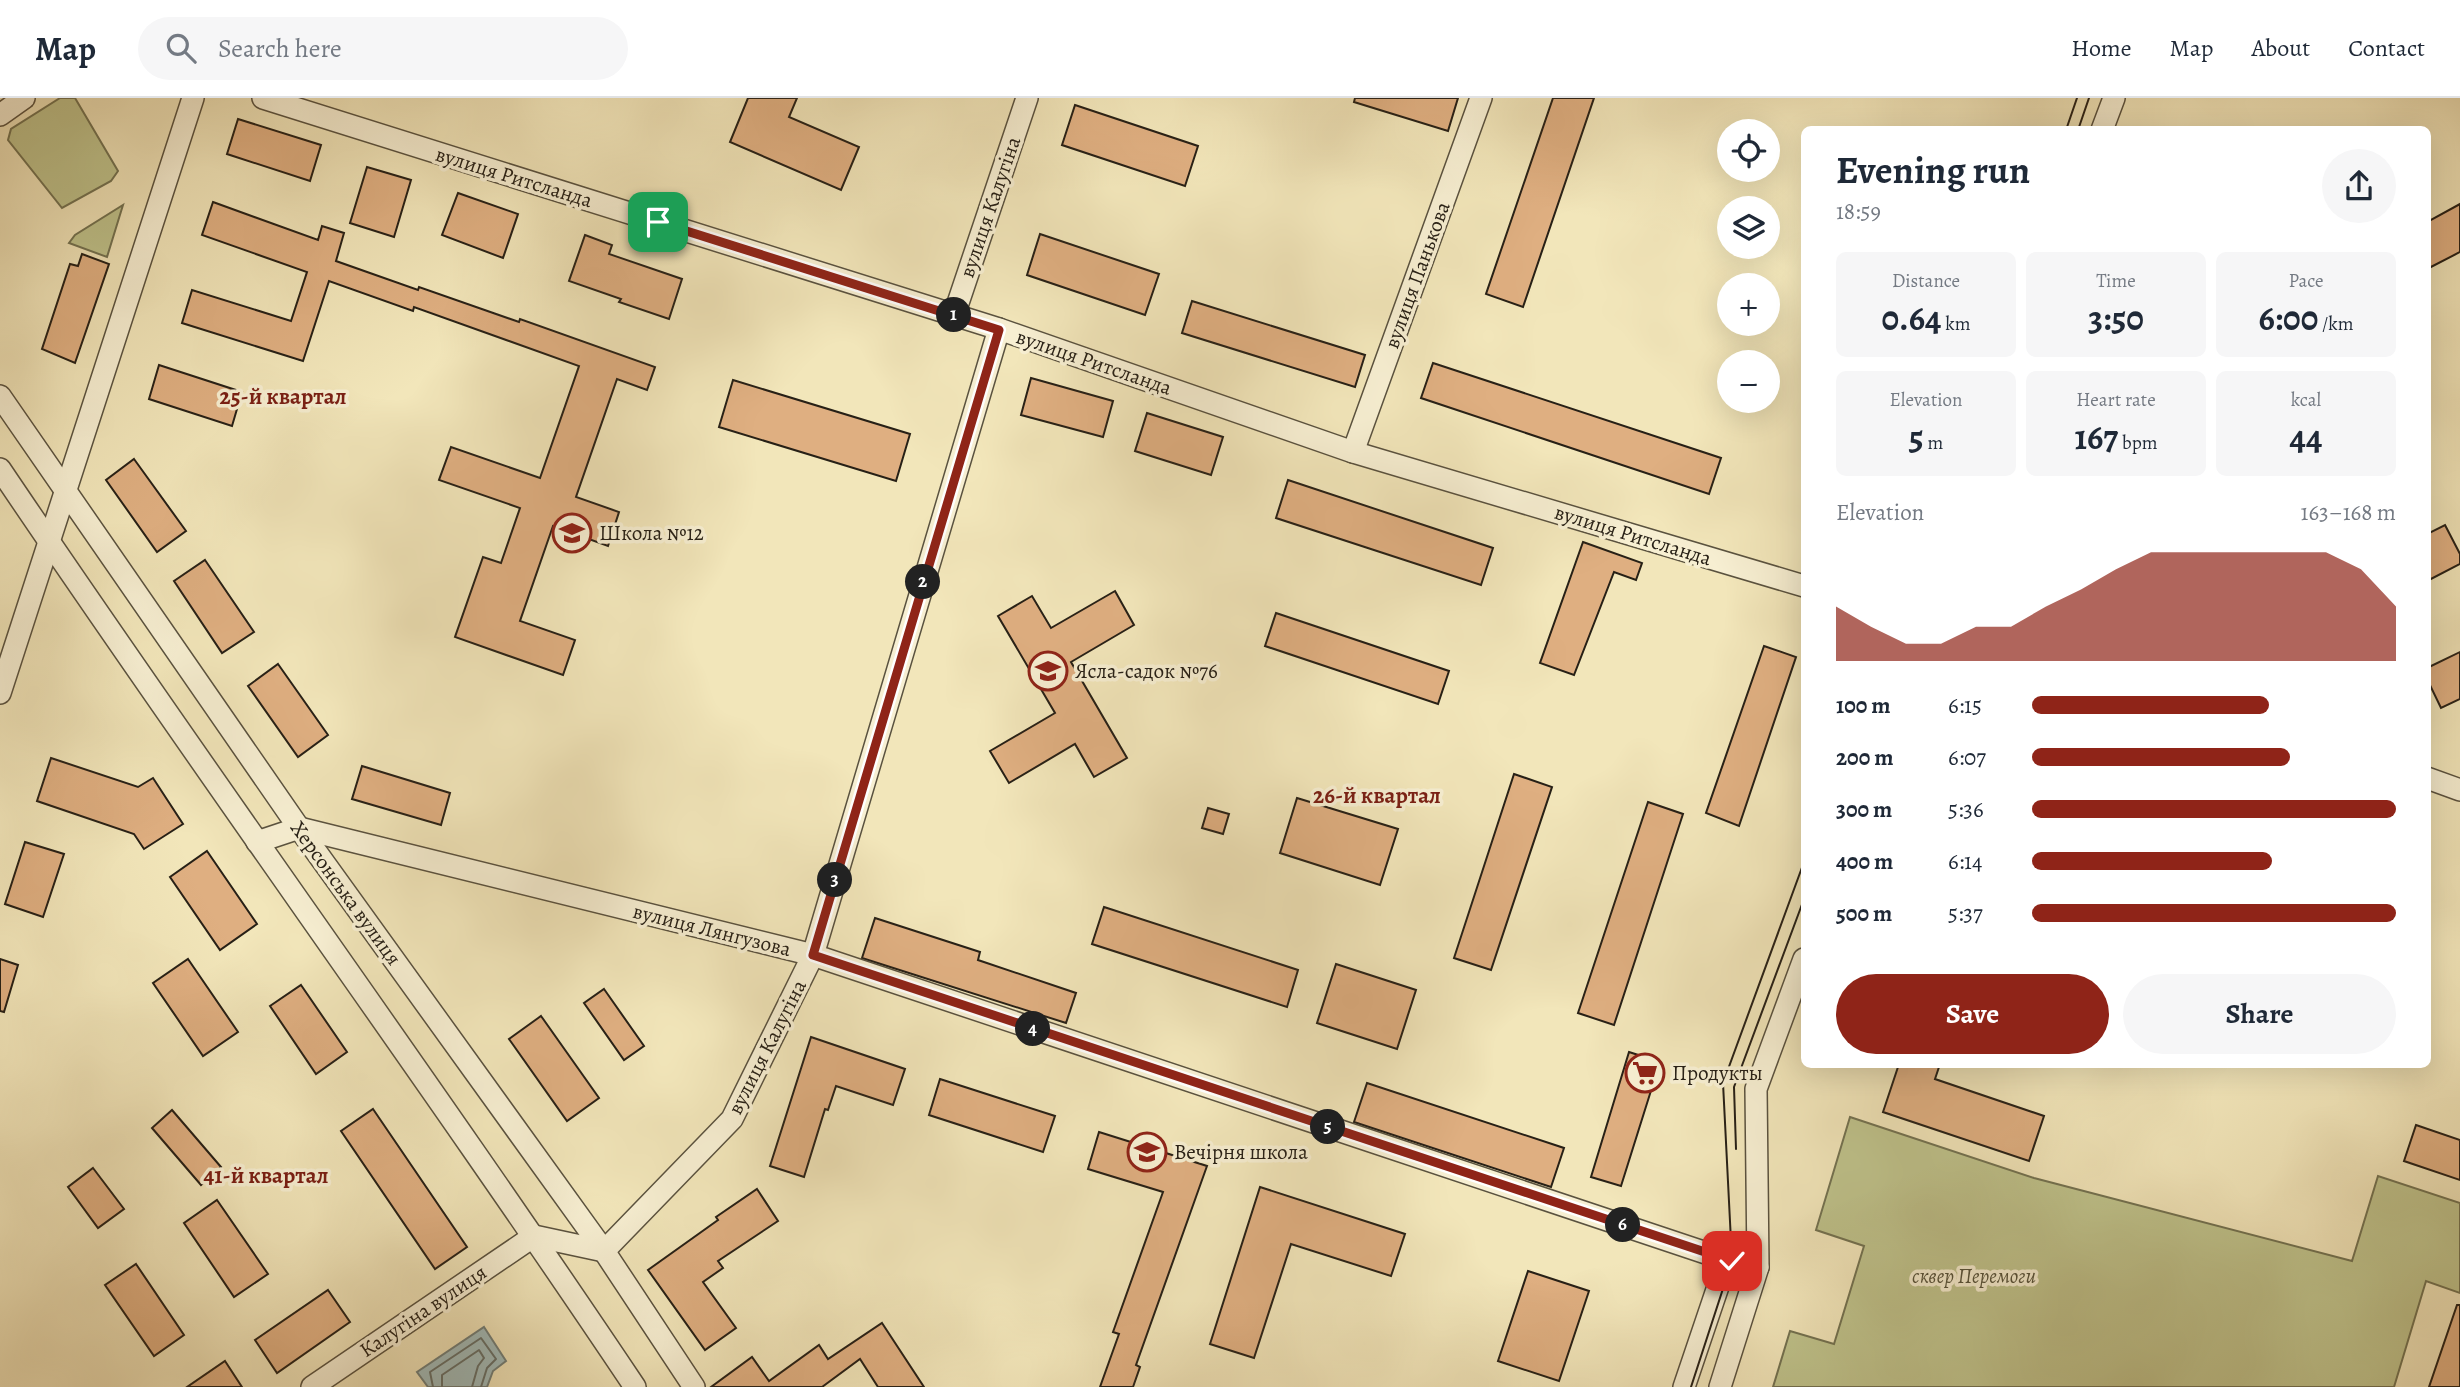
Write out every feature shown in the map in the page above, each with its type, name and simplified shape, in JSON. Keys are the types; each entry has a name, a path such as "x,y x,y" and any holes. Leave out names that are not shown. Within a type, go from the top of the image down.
{"street":[{"path":"0,115 24,98"},
{"path":"0,693 193,98"},
{"name":"вулиця Ритсланда","path":"263,98 954,315 1353,452 1801,585"},
{"name":"вулиця Калугіна","path":"954,315 1027,98"},
{"name":"вулиця Панькова","path":"1353,452 1481,98"},
{"path":"2103,126 2113,98"},
{"name":"вулиця Калугіна","path":"604,1251 732,1119 813,955 999,330"},
{"name":"Херсонська вулиця","path":"0,396 299,828 604,1251 694,1387"},
{"name":"Херсонська вулиця","path":"0,469 257,842 534,1236 635,1387"},
{"path":"2431,779 2460,790"},
{"path":"257,842 299,828"},
{"name":"вулиця Лянгузова","path":"299,828 813,955 1727,1260 1758,1267"},
{"path":"1720,1387 1758,1267 1756,1089 1801,966"},
{"path":"534,1236 604,1251"},
{"name":"Калугіна вулиця","path":"312,1387 534,1236"},
{"path":"1684,1387 1727,1260"}],"green space":[{"path":"60,98 75,98 118,171 111,181 62,208 8,140 11,129"},
{"path":"123,205 107,257 69,243 75,235"},
{"name":"сквер Перемоги","path":"1850,1117 2034,1178 2352,1261 2378,1176 2460,1203 2460,1293 2426,1281 2394,1387 1773,1387 1790,1331 1834,1344 1864,1246 1816,1230"}],"water":[{"path":"484,1327 506,1361 493,1371 487,1387 428,1387 417,1372"}],"building":[{"path":"748,98 797,98 789,117 859,147 841,190 730,142"},
{"path":"1355,98 1458,98 1448,131 1354,102"},
{"path":"1553,98 1594,98 1523,307 1486,294"},
{"path":"1075,105 1198,146 1185,186 1062,145"},
{"path":"238,119 321,145 310,181 227,154"},
{"path":"367,167 411,180 394,237 350,223"},
{"path":"458,193 518,214 503,258 442,235"},
{"path":"213,202 318,240 322,226 344,233 336,261 519,322 520,319 655,367 647,390 617,379 576,497 619,512 608,546 553,526 520,621 575,640 563,675 455,637 483,557 501,563 520,508 439,480 451,447 540,478 579,366 414,307 413,311 329,281 303,361 182,323 192,290 291,321 307,272 202,235"},
{"path":"2460,204 2460,252 2431,267 2431,220"},
{"path":"1040,234 1159,274 1145,315 1027,275"},
{"path":"585,235 612,245 609,254 682,279 669,319 569,281"},
{"path":"82,254 109,264 75,363 42,349 70,264 78,266"},
{"path":"1192,301 1365,355 1355,387 1182,333"},
{"path":"1433,363 1721,458 1709,494 1421,398"},
{"path":"159,365 242,392 232,426 149,399"},
{"path":"1031,378 1113,401 1103,437 1021,415"},
{"path":"733,380 910,434 896,481 719,427"},
{"path":"1147,413 1223,437 1211,475 1135,451"},
{"path":"134,459 186,531 157,552 106,480"},
{"path":"1288,480 1493,548 1481,585 1276,518"},
{"path":"2445,525 2460,554 2460,564 2431,579 2431,532"},
{"path":"1583,542 1642,563 1636,580 1614,572 1574,675 1540,663"},
{"path":"205,560 254,632 222,653 174,581"},
{"path":"1115,591 1134,625 1071,662 1127,758 1094,777 1075,744 1009,783 990,751 1055,713 998,616 1032,596 1051,628"},
{"path":"1276,613 1449,671 1438,704 1265,646"},
{"path":"1764,646 1796,657 1739,826 1706,813"},
{"path":"2460,652 2460,699 2441,708 2431,687 2431,666"},
{"path":"278,664 328,735 298,757 248,686"},
{"path":"51,758 138,787 153,778 183,824 144,849 134,834 37,801"},
{"path":"362,766 450,793 441,825 352,799"},
{"path":"1514,774 1552,787 1491,970 1454,958"},
{"path":"1297,798 1398,829 1380,885 1280,853"},
{"path":"1648,802 1683,814 1614,1025 1578,1013"},
{"path":"1208,808 1229,814 1223,834 1202,828"},
{"path":"25,842 64,854 43,917 5,904"},
{"path":"207,851 257,924 220,950 170,877"},
{"path":"1104,907 1298,970 1287,1007 1092,944"},
{"path":"875,918 980,952 978,960 1076,993 1066,1023 862,958"},
{"path":"0,959 18,965 4,1012 0,1011"},
{"path":"188,959 238,1032 203,1056 153,983"},
{"path":"1336,964 1416,990 1397,1049 1317,1023"},
{"path":"301,985 347,1052 316,1074 270,1006"},
{"path":"604,989 644,1046 624,1060 584,1003"},
{"path":"541,1016 599,1098 567,1121 509,1039"},
{"path":"811,1037 905,1069 893,1105 836,1086 828,1110 825,1109 804,1177 770,1166"},
{"path":"1629,1052 1660,1062 1621,1186 1591,1177"},
{"path":"1898,1068 1939,1068 1935,1079 2044,1116 2029,1161 1883,1112"},
{"path":"940,1079 1055,1116 1043,1152 929,1115"},
{"path":"1367,1083 1564,1148 1551,1187 1354,1122"},
{"path":"373,1109 467,1247 435,1269 341,1131"},
{"path":"172,1110 221,1167 201,1185 152,1128"},
{"path":"2416,1125 2460,1140 2460,1180 2404,1161"},
{"path":"1099,1132 1207,1166 1136,1365 1140,1367 1133,1387 1100,1387 1119,1334 1113,1332 1163,1192 1088,1169"},
{"path":"93,1168 124,1209 98,1228 68,1187"},
{"path":"1260,1187 1405,1234 1391,1276 1291,1244 1254,1358 1210,1344"},
{"path":"757,1189 778,1221 718,1261 723,1268 703,1282 736,1328 705,1350 648,1270"},
{"path":"217,1200 268,1274 234,1297 184,1223"},
{"path":"136,1264 184,1335 154,1356 105,1285"},
{"path":"1528,1271 1589,1291 1559,1381 1498,1361"},
{"path":"328,1290 350,1322 277,1373 255,1340"},
{"path":"2457,1305 2460,1305 2460,1387 2429,1387"},
{"path":"882,1323 924,1387 878,1387 860,1359 822,1387 711,1387 752,1357 769,1381 819,1345 828,1359"},
{"path":"225,1361 242,1387 187,1387"}],"tram line":[{"path":"2067,126 2077,98"},
{"path":"2079,126 2089,98"},
{"path":"1691,1387 1732,1261 1723,1083 1801,870"},
{"path":"1736,1149 1734,1087 1801,907"}],"place":[{"name":"Школа №12","path":"572,533"},
{"name":"Ясла-садок №76","path":"1048,671"},
{"name":"Продукты","path":"1645,1073"},
{"name":"Вечірня школа","path":"1147,1152"}],"district":[{"name":"25-й квартал","path":"283,396"},
{"name":"26-й квартал","path":"1377,795"},
{"name":"41-й квартал","path":"266,1175"}],"route":[{"path":"658,222 999,330 813,955 1732,1261"}]}
